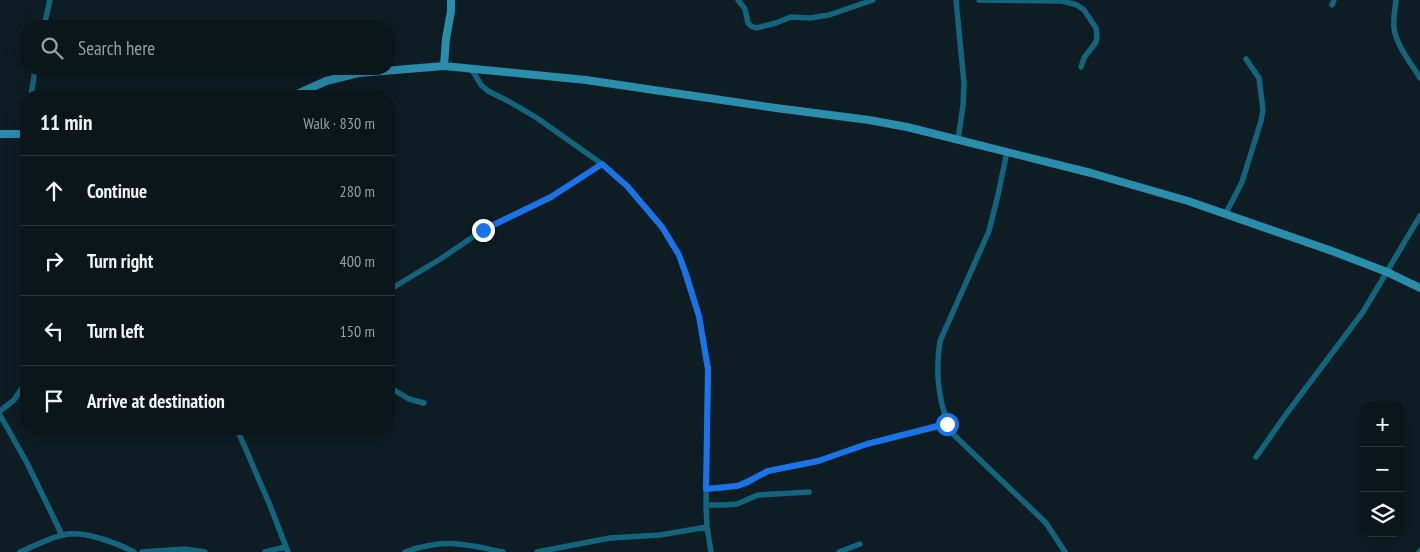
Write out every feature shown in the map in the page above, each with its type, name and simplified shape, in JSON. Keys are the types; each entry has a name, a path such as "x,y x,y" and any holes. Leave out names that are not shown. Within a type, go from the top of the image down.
{"main road":[{"path":"444,66 451,0"},
{"path":"395,70 444,66 586,80 869,120 906,127 1126,182 1226,213 1332,251 1386,272 1420,288"},
{"path":"307,90 326,82 352,75"},
{"path":"0,134 20,134"}],"street":[{"path":"45,20 50,0"},
{"path":"738,0 744,9 748,23 756,28 791,17 818,17 873,0"},
{"path":"848,0 852,7"},
{"path":"956,0 964,83 958,139"},
{"path":"978,0 1062,1 1077,5 1084,10 1096,28 1097,35 1096,42 1084,58 1081,67"},
{"path":"1396,0 1394,30 1397,39 1420,78"},
{"path":"1226,213 1242,182 1263,110 1258,78 1246,59"},
{"path":"471,68 481,85 488,91 530,114 602,164 627,186 662,227 679,255 699,316 708,369 706,504 707,527 712,552"},
{"path":"32,90 34,75"},
{"path":"1007,152 989,232 940,341 937,358 939,382 947,424 954,436 1046,522 1065,552"},
{"path":"395,286 483,230 551,197 602,164"},
{"path":"1256,457 1363,312 1420,216"},
{"path":"0,411 14,400 20,391"},
{"path":"395,391 409,399 424,403"},
{"path":"0,416 62,535"},
{"path":"706,489 737,486 768,471 818,461 867,444 947,424"},
{"path":"240,435 269,503 286,550 265,552"},
{"path":"706,504 737,504 758,496 809,492"},
{"path":"537,552 610,538 660,535 707,527"},
{"path":"20,552 62,535 72,534 122,545 134,552"},
{"path":"405,552 424,546 454,542 482,546 503,552"},
{"path":"839,552 860,544"},
{"path":"142,552 185,549 205,552"}],"route":[{"path":"483,230 551,197 602,164 627,186 662,227 679,255 699,316 708,369 706,489 737,486 768,471 818,461 867,444 947,424"}]}
